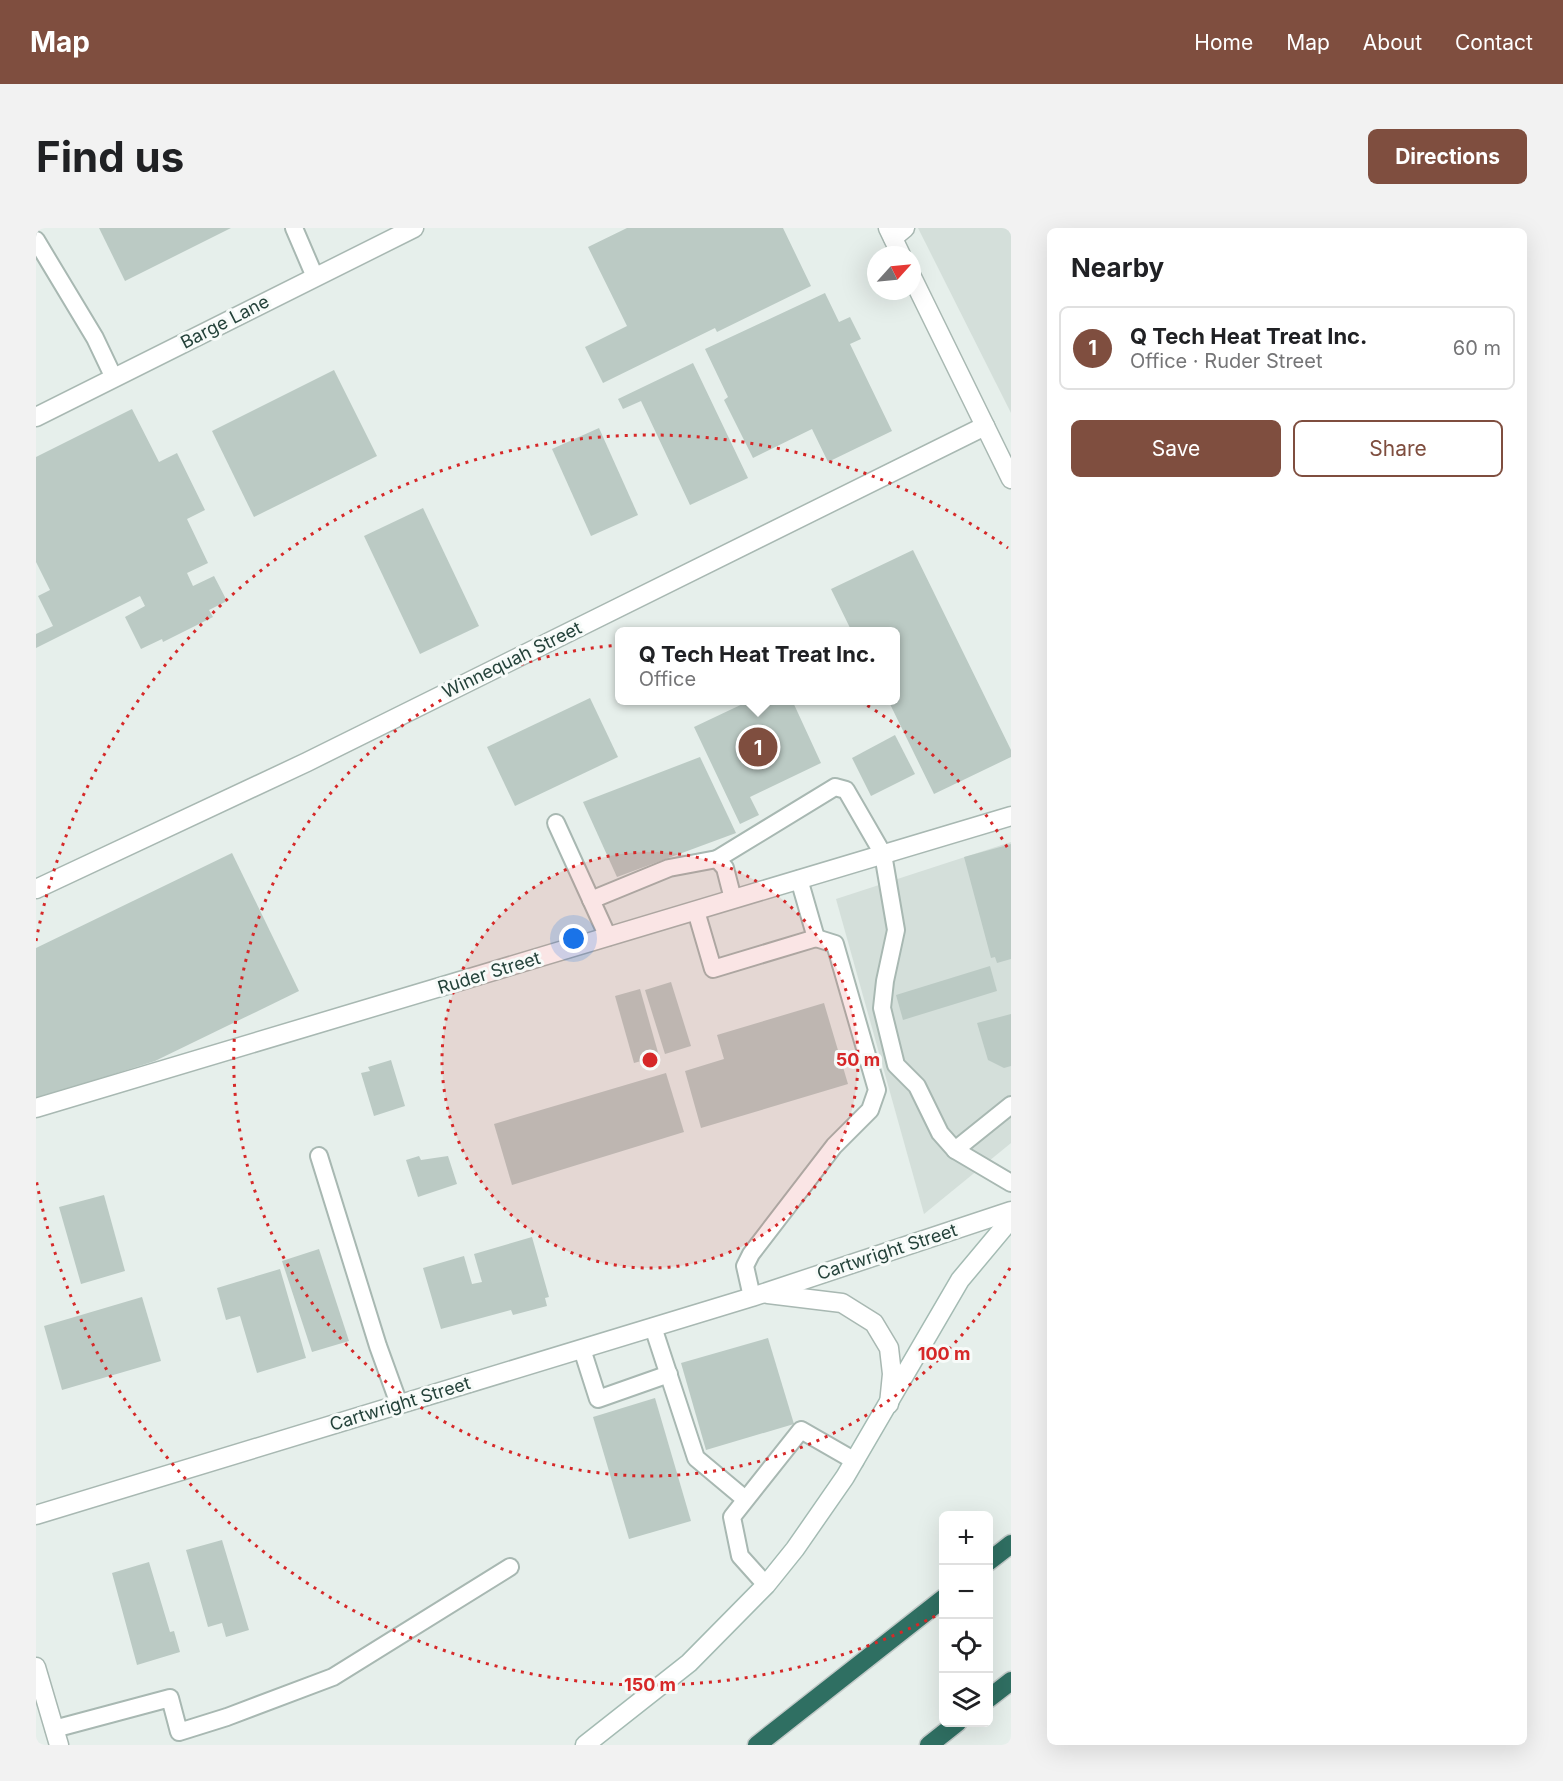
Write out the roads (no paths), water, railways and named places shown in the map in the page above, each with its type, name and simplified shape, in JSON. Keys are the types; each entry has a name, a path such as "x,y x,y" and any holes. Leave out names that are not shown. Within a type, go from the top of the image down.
{"highway":[{"path":"993,1558 1011,1544"},
{"path":"757,1745 939,1602"},
{"path":"993,1695 1011,1681"},
{"path":"929,1745 952,1727"}],"street":[{"name":"Barge Lane","path":"36,417 414,228"},
{"path":"895,231 899,246"},
{"path":"921,295 1011,479"},
{"name":"Winnequah Street","path":"36,889 307,762 985,426"},
{"name":"Ruder Street","path":"36,1108 1011,816"},
{"name":"Cartwright Street","path":"36,1515 758,1295 1011,1211"},
{"path":"585,1745 689,1662 766,1585 795,1549 855,1461 889,1406 960,1280 1011,1219"},
{"name":"Cartwright Street","path":"758,1295 842,1303 874,1323 889,1348 892,1374 889,1406"},
{"path":"36,1667 57,1737"}],"lane":[{"path":"294,228 315,278"},
{"path":"36,240 95,338 114,378"},
{"path":"591,900 669,868 717,859 835,787 846,790 884,854 896,930 885,981 882,1008 896,1065 917,1086 940,1133 955,1150 1011,1183"},
{"path":"556,823 608,937"},
{"path":"717,859 725,868 733,899"},
{"path":"799,879 816,938"},
{"path":"696,910 713,969 816,938 835,944 877,1090 870,1110 834,1146 751,1254 745,1266 758,1295"},
{"path":"955,1150 1011,1106"},
{"path":"319,1156 378,1346 399,1404"},
{"path":"653,1327 696,1458 746,1499"},
{"path":"582,1348 598,1399 669,1374"},
{"path":"766,1585 740,1556 732,1517 801,1430 855,1461"},
{"path":"57,1737 170,1698 179,1732 227,1718 333,1677 510,1567"}],"place":[{"name":"Q Tech Heat Treat Inc.","path":"758,747"}]}
